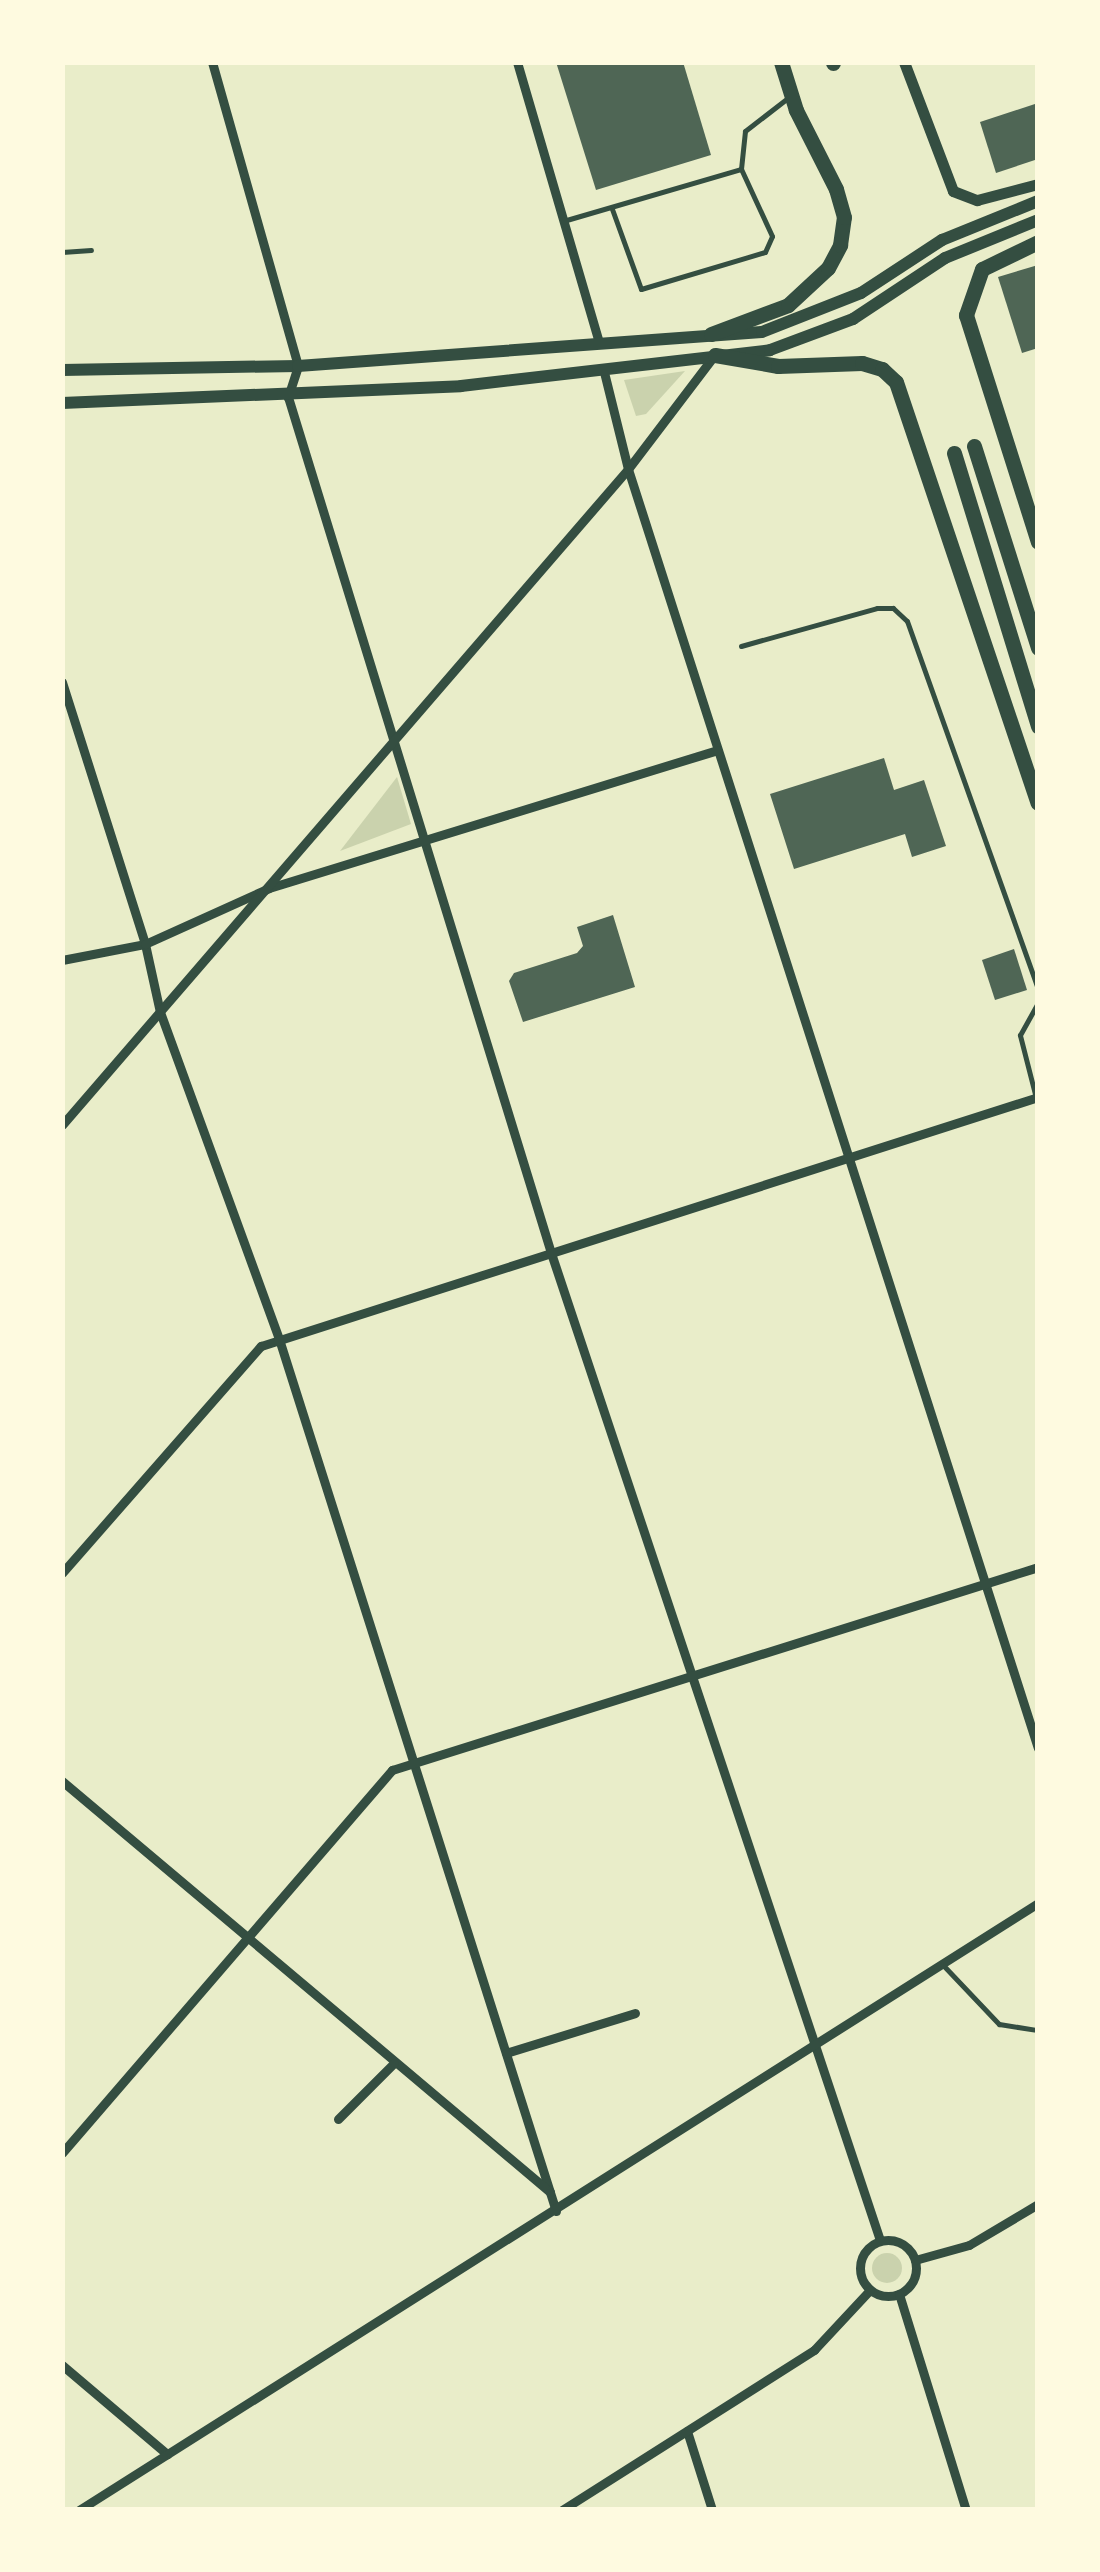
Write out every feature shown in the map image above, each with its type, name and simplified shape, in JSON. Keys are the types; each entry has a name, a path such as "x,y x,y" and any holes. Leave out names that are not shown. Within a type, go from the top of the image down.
{"highway":[{"path":"711,334 788,305 828,268 840,245 844,217 836,189 791,96 781,62"},
{"path":"1038,242 982,269 966,315 1038,542"},
{"path":"715,355 778,366 862,363 882,369 896,382 1038,803"},
{"path":"974,446 1038,648"},
{"path":"954,453 1038,726"}],"main road":[{"path":"62,370 298,366 598,339 762,332 861,294 990,216 1038,201"},
{"path":"62,404 288,397 461,386 602,366 770,350 853,319 985,236 1038,220"}],"street":[{"path":"212,62 298,366 288,397 551,1253 880,2240"},
{"path":"517,62 598,339"},
{"path":"904,62 953,191 978,200 1038,184"},
{"path":"62,1125 628,468 715,355"},
{"path":"602,366 628,468 1038,1748"},
{"path":"62,682 145,944 160,1012 279,1339 556,2210"},
{"path":"62,960 145,944 269,888 423,836 718,750"},
{"path":"62,1573 241,1363 279,1339 1036,1098"},
{"path":"62,2154 392,1770 1038,1567"},
{"path":"62,1781 550,2192"},
{"path":"79,2510 816,2047 1038,1902"},
{"path":"506,2053 635,2013"},
{"path":"338,2120 394,2063"},
{"path":"915,2260 969,2244 1038,2204"},
{"path":"880,2240 902,2243 915,2260 912,2283 899,2294 870,2290 859,2264 866,2250 880,2240"},
{"path":"562,2510 814,2350 870,2290"},
{"path":"899,2294 966,2510"},
{"path":"62,2365 167,2454"},
{"path":"687,2430 712,2510"}],"lane":[{"path":"612,209 636,285 650,289 772,246 740,169 749,123 791,96"},
{"path":"564,221 740,169"},
{"path":"62,252 91,250"},
{"path":"740,646 877,608 893,608 907,621 1038,989"},
{"path":"1036,1098 1020,1036 1038,1003"},
{"path":"942,1964 999,2024 1038,2030"}],"green space":[{"path":"685,371 646,414 636,416 624,380"},
{"path":"397,777 411,824 340,851"},
{"path":"887,2253 898,2257 902,2268 898,2279 887,2283 876,2279 872,2268 876,2257"}],"building":[{"path":"556,62 683,62 711,155 596,190"},
{"path":"1038,103 1038,159 996,173 980,122"},
{"path":"1038,265 1038,348 1022,353 998,277"},
{"path":"884,758 894,790 924,780 946,846 912,857 905,834 794,869 770,794"},
{"path":"613,915 635,987 523,1022 509,981 514,973 577,953 583,946 577,927"},
{"path":"1014,949 1027,990 995,1000 982,960"}]}
